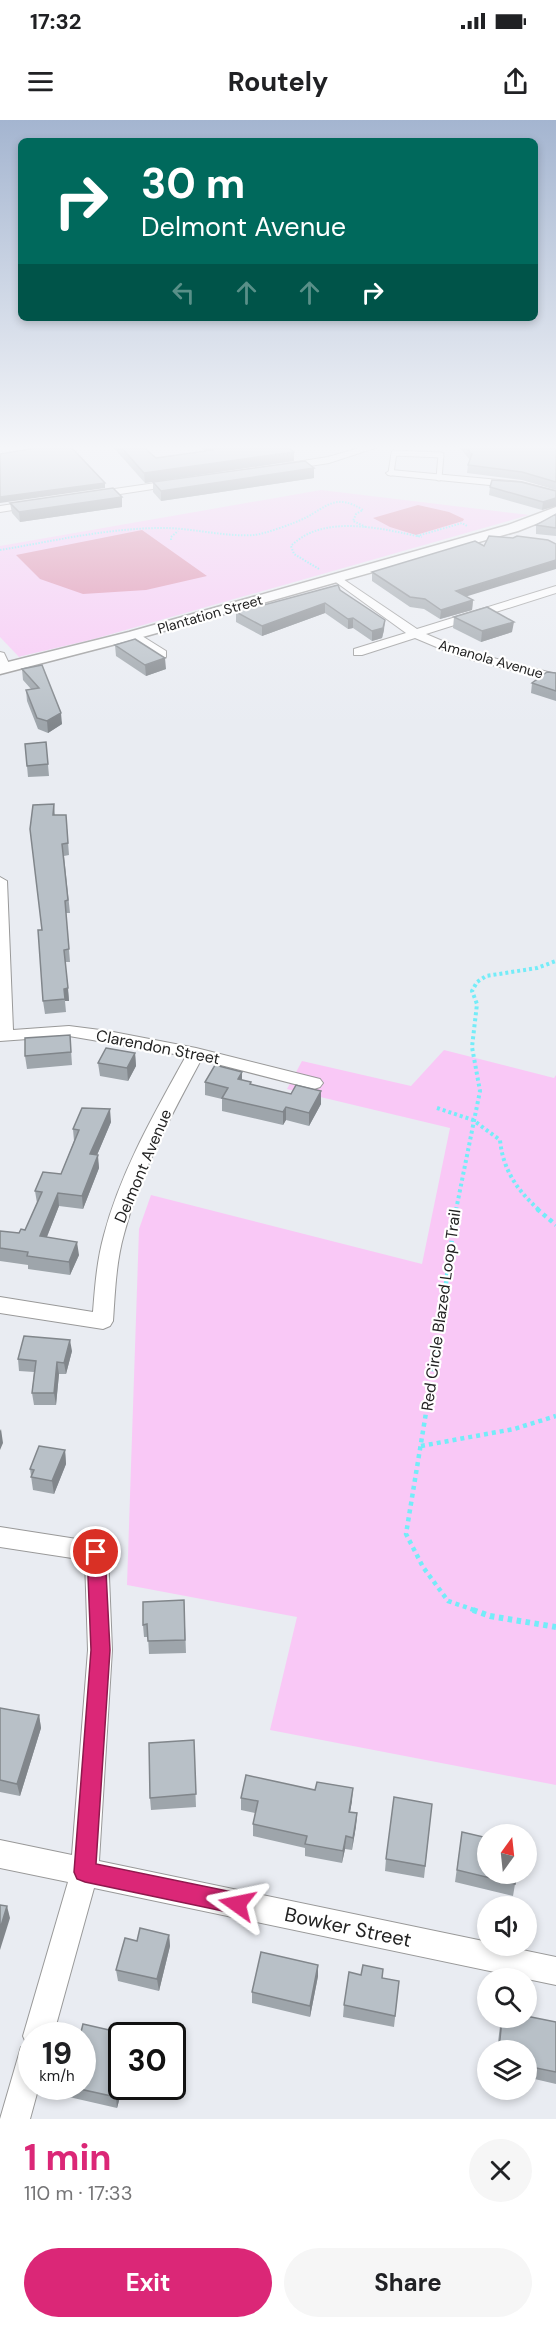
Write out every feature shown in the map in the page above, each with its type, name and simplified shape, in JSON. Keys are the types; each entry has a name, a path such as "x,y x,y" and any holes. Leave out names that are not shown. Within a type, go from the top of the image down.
{"street":[{"name":"Plantation Street","path":"2,664 134,635 331,575 472,539"},
{"name":"Amanola Avenue","path":"331,575 415,633 464,654 556,678"},
{"path":"358,652 553,592"},
{"path":"134,635 162,654"},
{"path":"0,881 3,1035"},
{"name":"Clarendon Street","path":"3,1035 54,1032 89,1033 196,1053 314,1083"},
{"name":"Delmont Avenue","path":"0,1305 103,1321 109,1259 123,1206 163,1117 196,1053"},
{"path":"0,1537 96,1552 100,1650 85,1872 42,2022"},
{"name":"Bowker Street","path":"0,1854 556,1971"},
{"path":"15,2119 20,2100"}],"path":[{"path":"0,550 59,539"},
{"path":"300,539 291,546 294,554 331,575"},
{"name":"Red Circle Blazed Loop Trail","path":"556,961 537,968 486,976 477,982 472,991 477,1004 472,1047 480,1091 452,1234 406,1534 423,1567 448,1602 490,1616 556,1627"},
{"path":"436,1107 473,1120 500,1140 500,1153 512,1183 556,1225"},
{"path":"421,1446 514,1429 556,1416"}],"shaded area":[{"path":"38,539 444,539 94,639 19,657 0,637 0,546"},
{"path":"95,539 155,539 207,576 146,590 83,594 40,579 16,555"},
{"path":"444,1050 554,1078 556,1075 556,1785 270,1730 297,1617 127,1585 139,1229 151,1195 422,1264 450,1128 287,1089 302,1061 411,1086"}],"building":[{"path":"487,539 548,540 556,544 556,560 456,591 473,600 441,610 425,599 410,597 372,572 475,541 484,546"},
{"path":"338,585 340,590 385,620 383,628 372,631 353,618 348,619 325,603 262,626 236,612 240,611 236,609 257,601 264,605"},
{"path":"487,607 514,622 482,631 454,617"},
{"path":"135,639 165,658 145,665 115,645"},
{"path":"42,665 61,713 47,721 37,718 26,690 39,688 22,669"},
{"path":"547,672 556,673 556,691 532,683"},
{"path":"46,742 48,764 27,766 25,744"},
{"path":"54,804 53,815 66,815 68,843 62,844 68,900 65,901 69,949 64,950 68,988 64,989 65,999 43,1001 38,930 42,930 30,829 33,805"},
{"path":"70,1035 71,1052 25,1056 25,1038"},
{"path":"106,1048 135,1053 127,1068 98,1063"},
{"path":"215,1065 242,1072 238,1079 251,1082 250,1084 291,1094 296,1085 321,1091 309,1113 286,1107 283,1112 222,1098 228,1088 205,1082"},
{"path":"82,1108 110,1109 90,1154 98,1155 82,1196 58,1193 40,1236 77,1242 69,1262 27,1256 28,1252 0,1248 0,1231 19,1233 21,1229 25,1230 42,1192 35,1191 43,1172 61,1174 79,1130 73,1129"},
{"path":"24,1336 70,1340 64,1363 57,1362 54,1393 32,1393 36,1361 18,1359"},
{"path":"39,1446 65,1450 52,1481 31,1477 34,1470 30,1469"},
{"path":"184,1600 185,1640 148,1641 147,1624 143,1625 143,1602"},
{"path":"0,1708 39,1715 17,1784 0,1780"},
{"path":"194,1740 196,1794 150,1798 149,1743"},
{"path":"246,1775 315,1790 317,1782 353,1788 349,1812 357,1813 353,1838 346,1836 343,1851 305,1844 307,1836 253,1824 258,1801 241,1798"},
{"path":"394,1797 432,1804 425,1866 386,1859"},
{"path":"462,1832 477,1835 477,1875 457,1870"},
{"path":"0,1905 7,1906 0,1929"},
{"path":"140,1928 169,1935 157,1979 116,1970 125,1938 137,1941"},
{"path":"261,1952 318,1965 310,2006 252,1992"},
{"path":"363,1965 383,1969 382,1978 399,1981 395,2016 344,2005 349,1972 361,1975"},
{"path":"537,2018 556,2022 556,2072 537,2068 537,2040 500,2040 501,2028 537,2028"},
{"path":"96,2027 108,2030 108,2095 96,2093"}],"route":[{"path":"96,1552 100,1650 85,1872 237,1904"}]}
